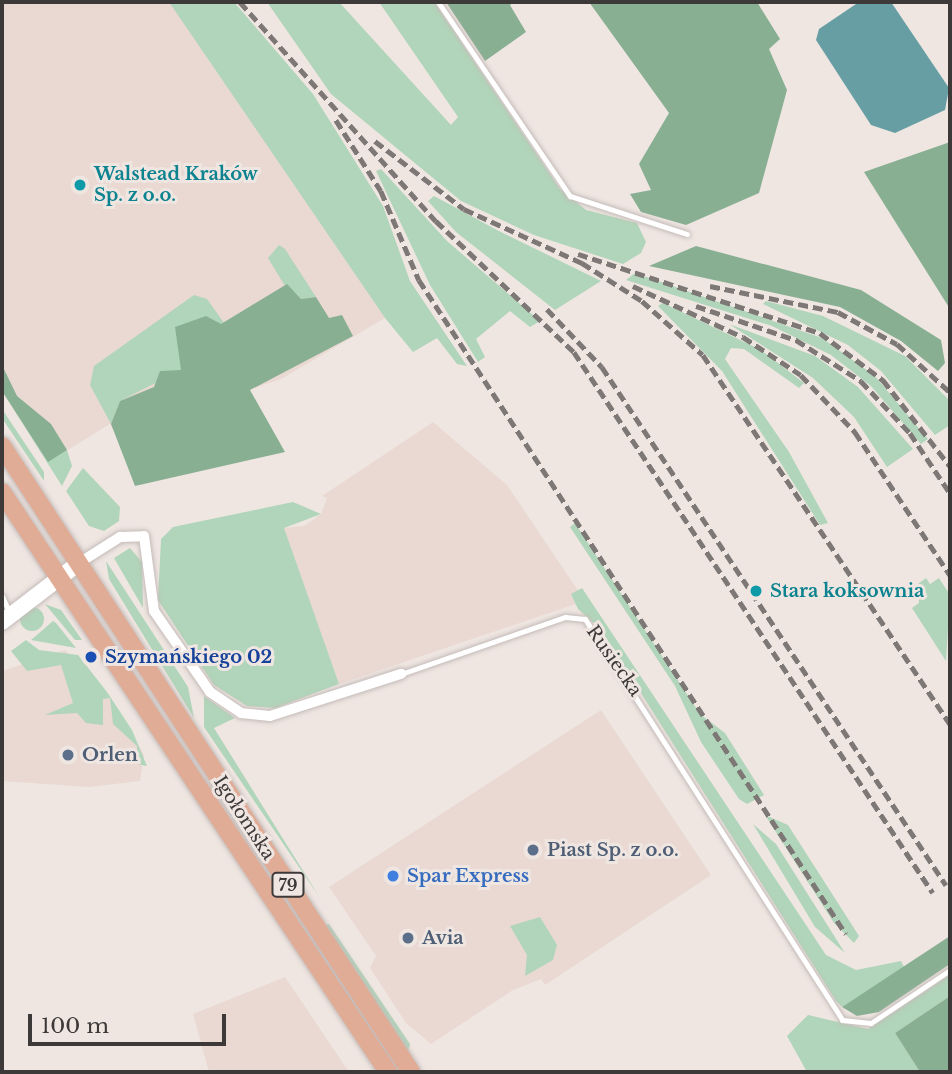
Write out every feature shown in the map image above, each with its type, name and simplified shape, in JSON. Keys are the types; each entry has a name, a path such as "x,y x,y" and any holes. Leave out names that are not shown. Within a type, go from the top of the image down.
{"main road":[{"name":"Igołomska","path":"2,446 411,1072"},
{"name":"Igołomska","path":"2,492 388,1072"}],"street":[{"name":"Rusiecka","path":"79,563 137,534 149,544 147,586 154,611 210,692 230,708 270,716 401,674"},
{"path":"6,618 79,563"}],"lane":[{"path":"438,2 570,196 687,234"},
{"path":"2,596 6,618"},
{"name":"Rusiecka","path":"401,674 565,617 585,620 842,1020 871,1023 950,970"}],"shaded area":[{"path":"2,2 171,2 385,318 281,379 116,435 110,424 48,462 2,391"},
{"path":"433,422 507,485 585,601 339,684 283,528 304,526 321,514 327,498 322,496"},
{"path":"65,650 110,697 144,755 140,781 89,787 2,781 2,671"},
{"path":"601,710 711,875 545,985 541,979 513,990 431,1044 406,1023 370,968 376,956 329,887"},
{"path":"285,977 349,1072 209,1072 193,1014"}],"green space":[{"path":"169,2 234,2 313,94 383,206 410,281 467,366 457,364 437,338 413,352 385,318"},
{"path":"267,2 339,2 451,125 458,117 379,2 434,2 560,189 586,210 637,223 646,242 641,253 623,264 534,235 461,201 331,94"},
{"path":"446,2 514,2 510,5 526,32 485,61"},
{"path":"589,2 757,2 780,39 769,49 787,90 759,193 686,225 641,212 630,194 651,190 639,164 669,113"},
{"path":"950,142 950,309 864,172"},
{"path":"381,169 447,241 540,321 530,327 510,311 476,339 485,357 478,362 430,285 376,171"},
{"path":"434,196 601,281 555,310 456,232 428,201"},
{"path":"279,245 285,249 316,297 301,299 285,286 268,258"},
{"path":"696,246 861,290 941,340 945,363 938,371 901,341 840,307 649,266"},
{"path":"635,273 822,338 875,376 928,439 921,444 871,386 831,355 772,326 626,280"},
{"path":"287,284 301,299 316,297 329,318 342,315 353,336 250,390 285,452 135,486 111,424 120,401 154,387 160,371 181,370 175,327 206,316 221,324"},
{"path":"194,295 207,299 224,323 181,370 120,401 111,424 90,385 94,366"},
{"path":"766,301 823,316 905,356 950,401 950,425 935,435 881,371 848,345 763,304"},
{"path":"663,303 761,350 804,383 799,388 744,349 731,348 725,359 789,452 828,523 820,525 722,371 658,306"},
{"path":"729,324 815,356 858,387 913,449 887,467 854,417 813,378"},
{"path":"2,365 17,396 51,424 67,450 48,462 2,391"},
{"path":"2,391 48,461 67,450 72,466 62,486"},
{"path":"2,409 44,472 44,481 2,418"},
{"path":"83,468 120,507 119,521 104,531 89,526 66,491"},
{"path":"293,502 321,514 284,528 339,684 275,708 247,706 214,685 158,600 161,539 173,527"},
{"path":"575,523 700,714 725,733 764,795 747,804 739,799 701,742 675,686 570,527"},
{"path":"130,548 142,562 143,608 114,558"},
{"path":"106,561 188,687 194,718 109,579"},
{"path":"926,578 930,584 939,578 950,595 946,661 912,608 919,603 918,584"},
{"path":"582,588 826,955 856,970 901,961 904,967 842,1007 836,1001 601,630 578,609 571,594"},
{"path":"45,604 61,610 82,640 75,640"},
{"path":"32,607 43,614 44,619 37,630 32,631 21,624 20,619 27,608"},
{"path":"53,621 56,623 76,648 31,640"},
{"path":"26,640 39,650 78,655 107,692 132,730 147,766 137,764 137,746 113,724 110,698 103,699 103,725 86,723 77,713 45,715 73,703 61,665 27,671 11,651"},
{"path":"204,696 235,718 214,728 320,898 204,727"},
{"path":"765,815 788,825 859,936 854,943 834,923"},
{"path":"753,824 776,844 845,953 815,927"},
{"path":"540,917 557,945 553,960 525,976 527,955 510,926"},
{"path":"329,924 410,1044 408,1051 325,925"},
{"path":"950,936 950,964 879,1012 857,1016 842,1007"},
{"path":"950,975 950,996 895,1033 920,1072 807,1072 787,1036 808,1015 868,1029"},
{"path":"950,996 950,1072 920,1072 895,1033"}],"water":[{"path":"859,2 891,2 949,88 945,110 895,133 871,125 816,40 819,29"}],"railway":[{"path":"240,2 436,221 574,352 933,893"},
{"path":"336,120 381,191 419,280 846,934"},
{"path":"375,141 464,209 582,263 642,301 703,355 950,724"},
{"path":"578,254 820,333 883,380 950,466"},
{"path":"633,286 743,337 801,375 855,432 950,575"},
{"path":"710,286 838,312 897,344 950,392"},
{"path":"696,306 796,340 861,381 910,433 950,493"},
{"path":"547,309 602,367 946,885"}],"place":[{"name":"Walstead Kraków Sp. z o.o.","path":"80,185"},
{"name":"Stara koksownia","path":"756,591"},
{"name":"Szymańskiego 02","path":"91,657"},
{"name":"Orlen","path":"68,755"},
{"name":"Piast Sp. z o.o.","path":"533,850"},
{"name":"Spar Express","path":"393,876"},
{"name":"Avia","path":"408,938"}]}
